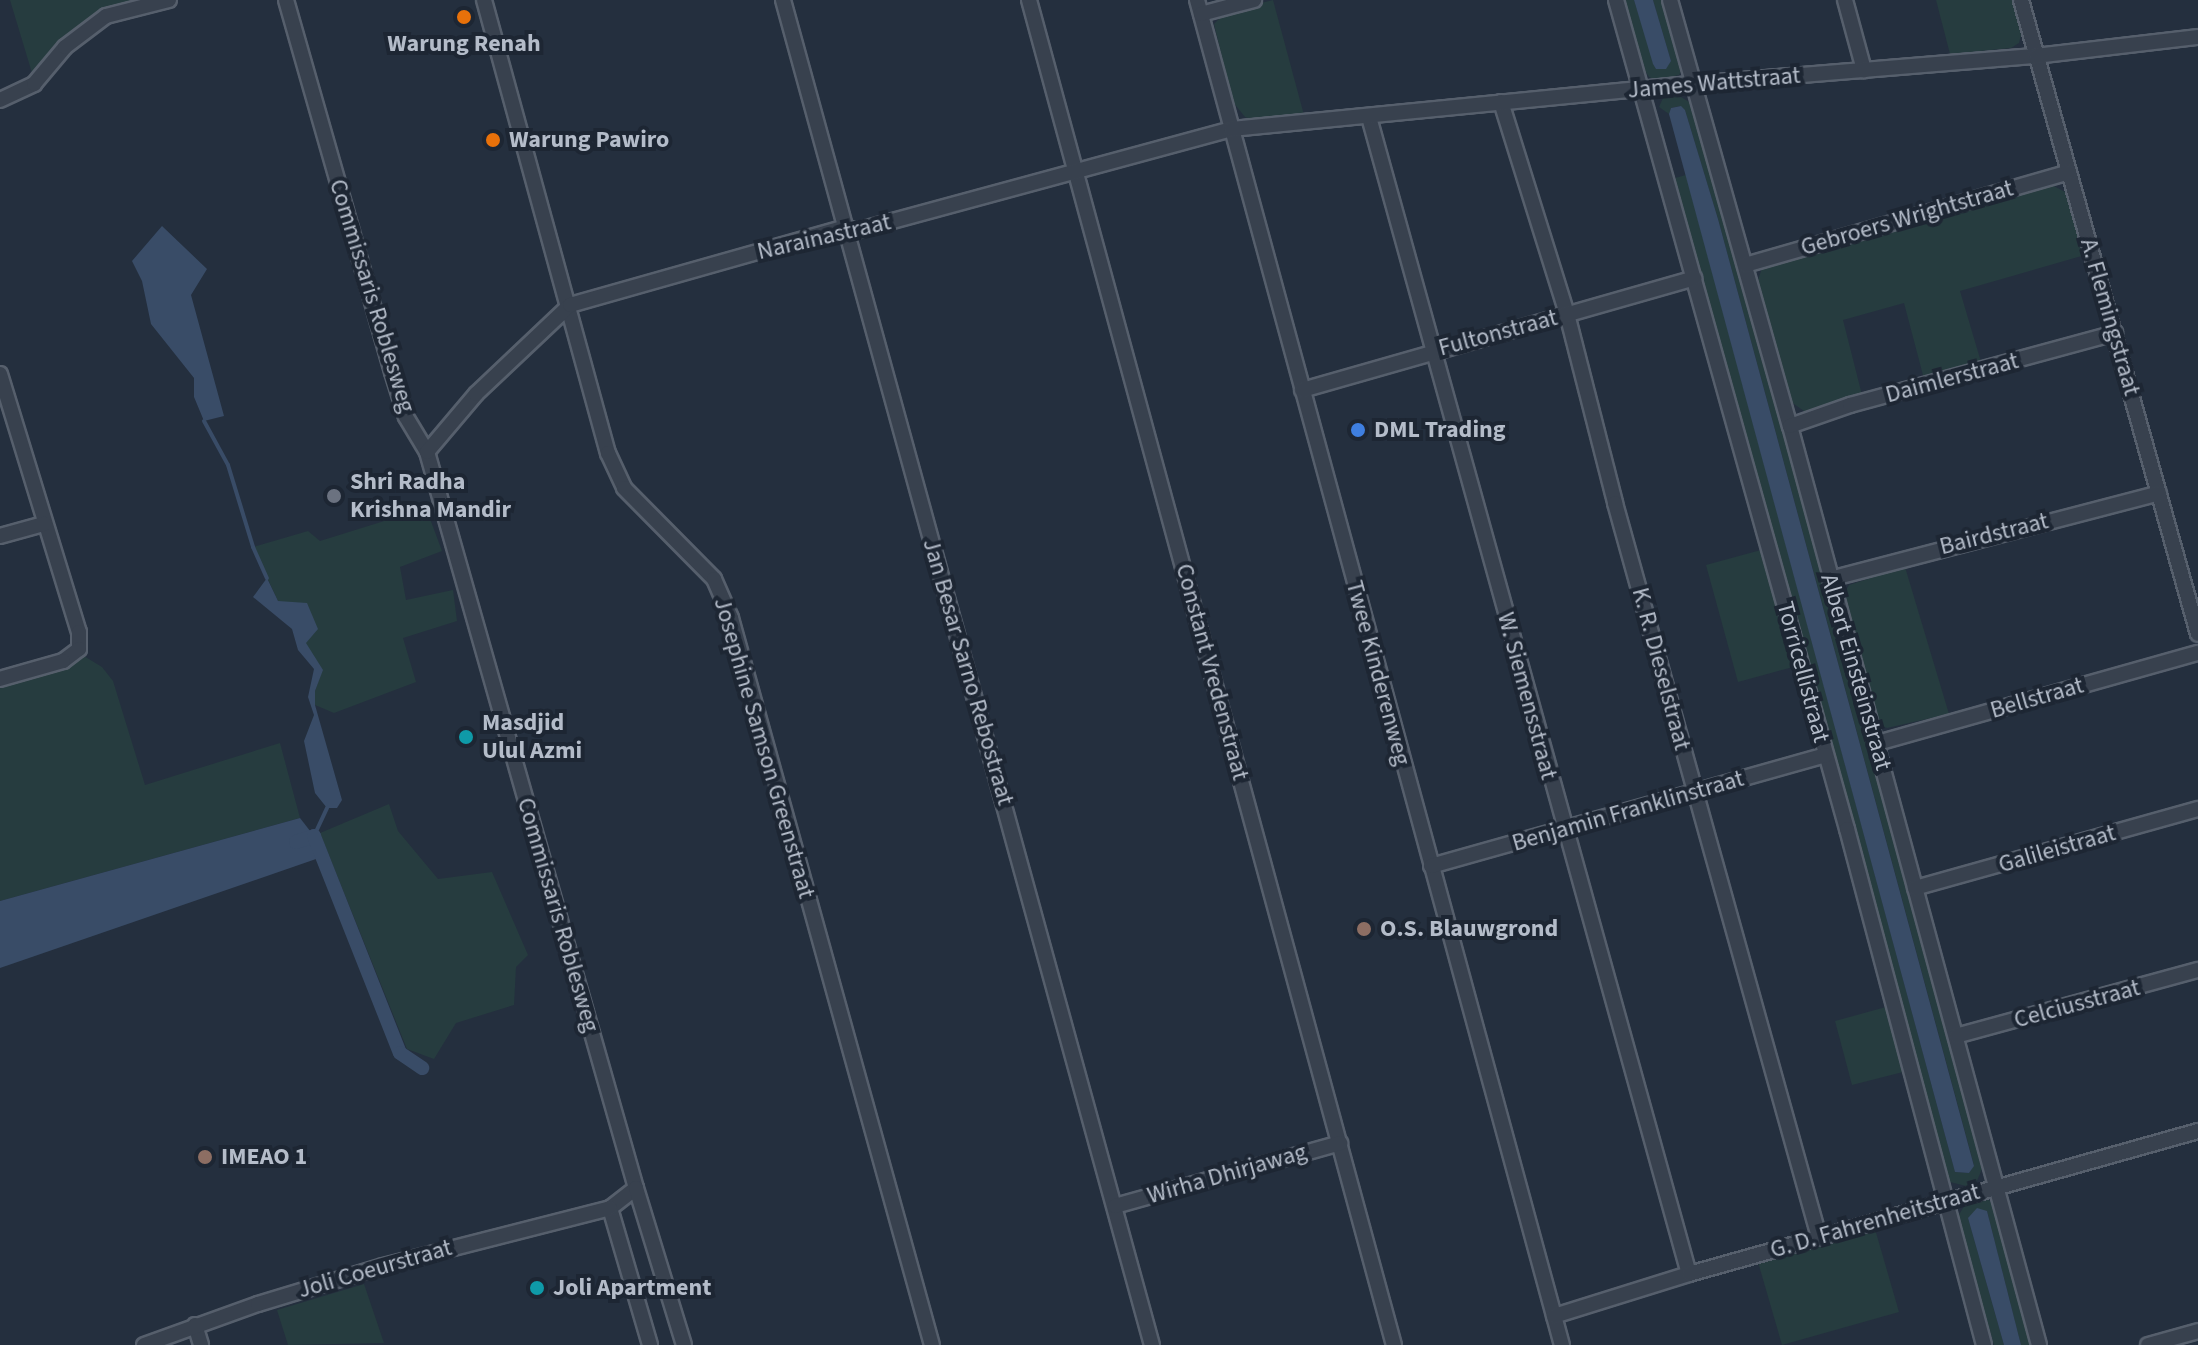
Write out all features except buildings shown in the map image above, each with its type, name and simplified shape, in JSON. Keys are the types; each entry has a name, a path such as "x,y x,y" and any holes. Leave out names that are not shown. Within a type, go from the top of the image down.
{"street":[{"path":"0,100 34,84 65,47 106,16 169,0"},
{"name":"Commissaris Roblesweg","path":"286,0 406,417 427,452 636,1188 684,1345"},
{"name":"Josephine Samson Greenstraat","path":"484,0 570,305 608,453 624,488 714,579 731,618 932,1345"},
{"name":"Jan Besar Sarno Rebostraat","path":"783,0 1152,1345"},
{"name":"Constant Vredenstraat","path":"1029,0 1394,1345"},
{"path":"1199,7 1254,0"},
{"name":"Torricellistraat","path":"1616,0 1826,755 1984,1345"},
{"name":"Albert Einsteinstraat","path":"1670,0 1877,743 2039,1345"},
{"path":"1845,0 1864,70"},
{"name":"A. Flemingstraat","path":"2021,0 2198,634"},
{"name":"Twee Kinderenweg","path":"1199,7 1562,1345"},
{"name":"James Wattstraat","path":"1231,129 1693,84 2036,56 2198,37"},
{"name":"K. R. Dieselstraat","path":"1501,102 1567,314 1695,793 1819,1237"},
{"name":"W. Siemensstraat","path":"1369,117 1563,828 1689,1274"},
{"name":"Narainastraat","path":"427,452 476,394 570,305 845,227 856,231 1231,129"},
{"name":"Gebroers Wrightstraat","path":"1745,265 2069,172"},
{"name":"Fultonstraat","path":"1302,390 1694,278"},
{"name":"Daimlerstraat","path":"1790,426 1850,405 2115,333"},
{"path":"0,374 3,398 79,632 79,649 63,661 0,679"},
{"name":"Bairdstraat","path":"1830,579 2159,493"},
{"path":"0,536 44,524"},
{"name":"Bellstraat","path":"1877,743 2198,653"},
{"name":"Benjamin Franklinstraat","path":"1431,866 1826,755"},
{"name":"Galileistraat","path":"1915,888 2198,809"},
{"name":"Celciusstraat","path":"1956,1036 2198,970"},
{"name":"G. D. Fahrenheitstraat","path":"1554,1316 1689,1274 2198,1131"},
{"name":"Wirha Dhirjawag","path":"1115,1206 1340,1143"},
{"path":"636,1188 610,1208 650,1345"},
{"name":"Joli Coeurstraat","path":"144,1345 195,1325 397,1262 610,1208"},
{"path":"195,1325 201,1345"},
{"path":"2148,1345 2198,1331"}],"green space":[{"path":"10,0 148,0 98,14 32,73"},
{"path":"1273,0 1304,115 1254,120 1245,117 1233,102 1214,24 1226,12"},
{"path":"1624,0 1634,0 1656,69 1671,61 1653,0 1662,0 1682,69 1679,75 1656,80 1649,77 1643,67"},
{"path":"1936,0 2012,0 2021,35 2019,43 2011,48 1950,54"},
{"path":"1676,94 1694,105 1982,1169 1976,1183 1966,1186 1950,1182 1948,1176 1675,178 1686,175 1955,1172 1969,1173 1974,1165 1718,219 1685,110 1680,106 1671,108 1669,114 1659,107 1663,98"},
{"path":"2050,184 2067,193 2085,255 1960,291 1981,362 1924,379 1904,303 1843,320 1862,395 1807,413 1791,402 1757,283 1762,268"},
{"path":"426,508 442,551 400,567 406,600 453,590 457,621 403,638 416,682 334,713 315,705 315,691 322,670 278,601 253,547 308,531 320,541"},
{"path":"1761,550 1793,667 1738,682 1706,565"},
{"path":"1905,567 1949,714 1887,728 1879,725 1874,717 1842,597 1849,585"},
{"path":"79,653 102,667 113,681 145,785 280,743 300,818 0,901 0,686 58,670"},
{"path":"389,804 398,831 438,879 492,872 528,955 516,967 514,1005 456,1023 434,1059 407,1049 320,833"},
{"path":"1886,1007 1903,1072 1852,1085 1835,1021"},
{"path":"1982,1198 1991,1201 2032,1345 2021,1345 1987,1211 1968,1218 2004,1345 1994,1345 1957,1218 1966,1203"},
{"path":"1875,1229 1899,1312 1782,1345 1758,1262"},
{"path":"364,1284 384,1343 288,1345 277,1310"}],"water":[{"path":"1634,0 1653,0 1671,61 1666,69 1656,69 1653,64"},
{"path":"1681,106 1685,110 1718,219 1974,1166 1969,1173 1955,1172 1669,114 1671,108"},
{"path":"162,226 207,269 191,295 224,416 204,421 194,397 194,378 151,324 142,281 132,261"},
{"path":"267,578 278,601 307,603 318,629 306,643 323,670 315,691 315,705 342,800 337,808 327,808 315,793 304,741 314,715 308,697 314,669 298,650 292,629 253,597"},
{"path":"300,818 314,836 316,859 0,968 0,901"},
{"path":"1977,1208 1987,1211 2021,1345 2004,1345 1968,1218"}],"waterway":[{"path":"204,421 228,465 253,547 267,578"},
{"path":"314,836 327,808"},
{"path":"296,842 314,836 400,1053 422,1068"}],"place":[{"name":"Warung Renah","path":"464,17"},
{"name":"Warung Pawiro","path":"493,140"},
{"name":"DML Trading","path":"1358,430"},
{"name":"Shri Radha Krishna Mandir","path":"334,496"},
{"name":"Masdjid Ulul Azmi","path":"466,737"},
{"name":"O.S. Blauwgrond","path":"1364,929"},
{"name":"IMEAO 1","path":"205,1157"},
{"name":"Joli Apartment","path":"537,1288"}]}
